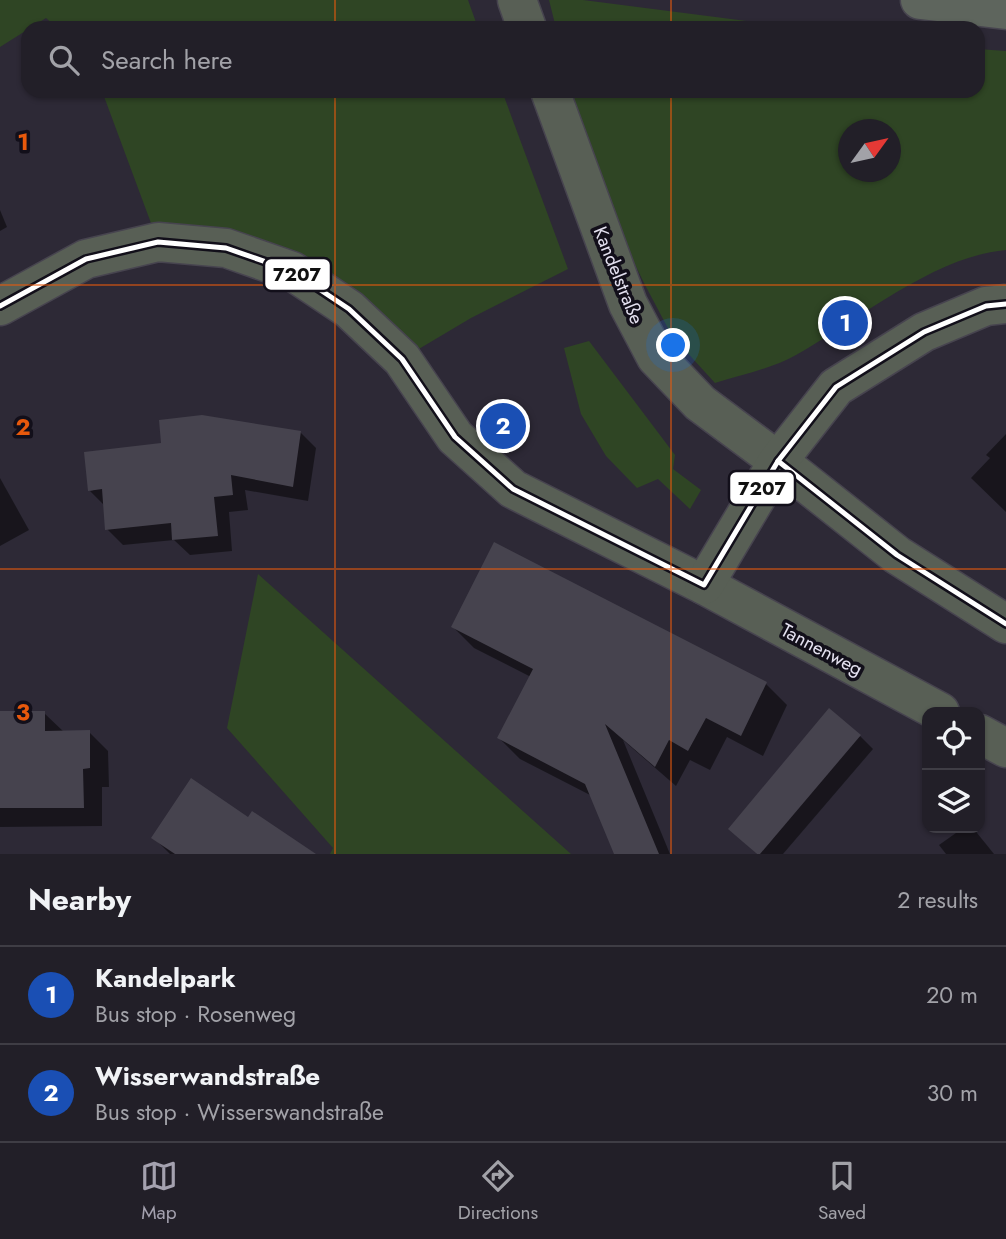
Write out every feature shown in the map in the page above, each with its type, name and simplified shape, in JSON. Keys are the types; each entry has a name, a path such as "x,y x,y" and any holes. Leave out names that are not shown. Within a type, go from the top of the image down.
{"highway":[{"path":"920,0 1006,10"}],"street":[{"path":"517,0 524,21"},
{"name":"Kandelstraße","path":"553,98 628,303 656,358 700,403 897,555 1006,624"},
{"name":"Tannenweg","path":"0,306 86,260 159,242 226,248 292,271 349,309 402,359 455,438 513,489 704,585 931,707"},
{"path":"704,585 778,461 836,387 924,332 986,306 1006,304"},
{"path":"985,737 1006,748"}],"green space":[{"path":"0,0 468,0 476,21 49,21 46,18 41,21 21,21 21,34 0,47"},
{"path":"549,0 583,0 746,21 554,21"},
{"path":"985,50 1006,51 1006,250 952,264 925,277 787,360 715,383 672,336 624,242 584,139 574,98 985,98"},
{"path":"105,98 505,98 568,269 471,318 402,359 349,309 158,242"},
{"path":"589,341 675,455 673,469 701,490 690,509 658,479 637,488 606,456 581,414 564,348"},
{"path":"258,574 571,854 330,854 333,848 227,728"}],"building":[{"path":"202,415 301,431 293,487 231,475 233,495 214,497 218,536 172,540 171,523 105,530 102,489 88,491 84,452 161,443 159,420"},
{"path":"494,542 767,682 741,736 706,718 688,751 669,740 655,767 605,724 659,854 614,854 585,784 497,738 533,669 451,627"},
{"path":"829,708 861,735 760,854 757,854 728,829"},
{"path":"0,711 45,711 45,731 90,730 90,768 83,769 84,808 0,808"},
{"path":"191,778 248,817 252,811 316,854 175,854 151,838"}],"transit line":[{"name":"7207","path":"0,306 86,259 158,242 226,248 292,271 349,309 402,359 455,437 513,489 704,585 778,461 836,387 924,332 986,306 1006,304"},
{"name":"7207","path":"778,461 897,555 1006,624"}],"place":[{"name":"Kandelpark","path":"845,323"},
{"name":"Wisserwandstraße","path":"503,426"}]}
